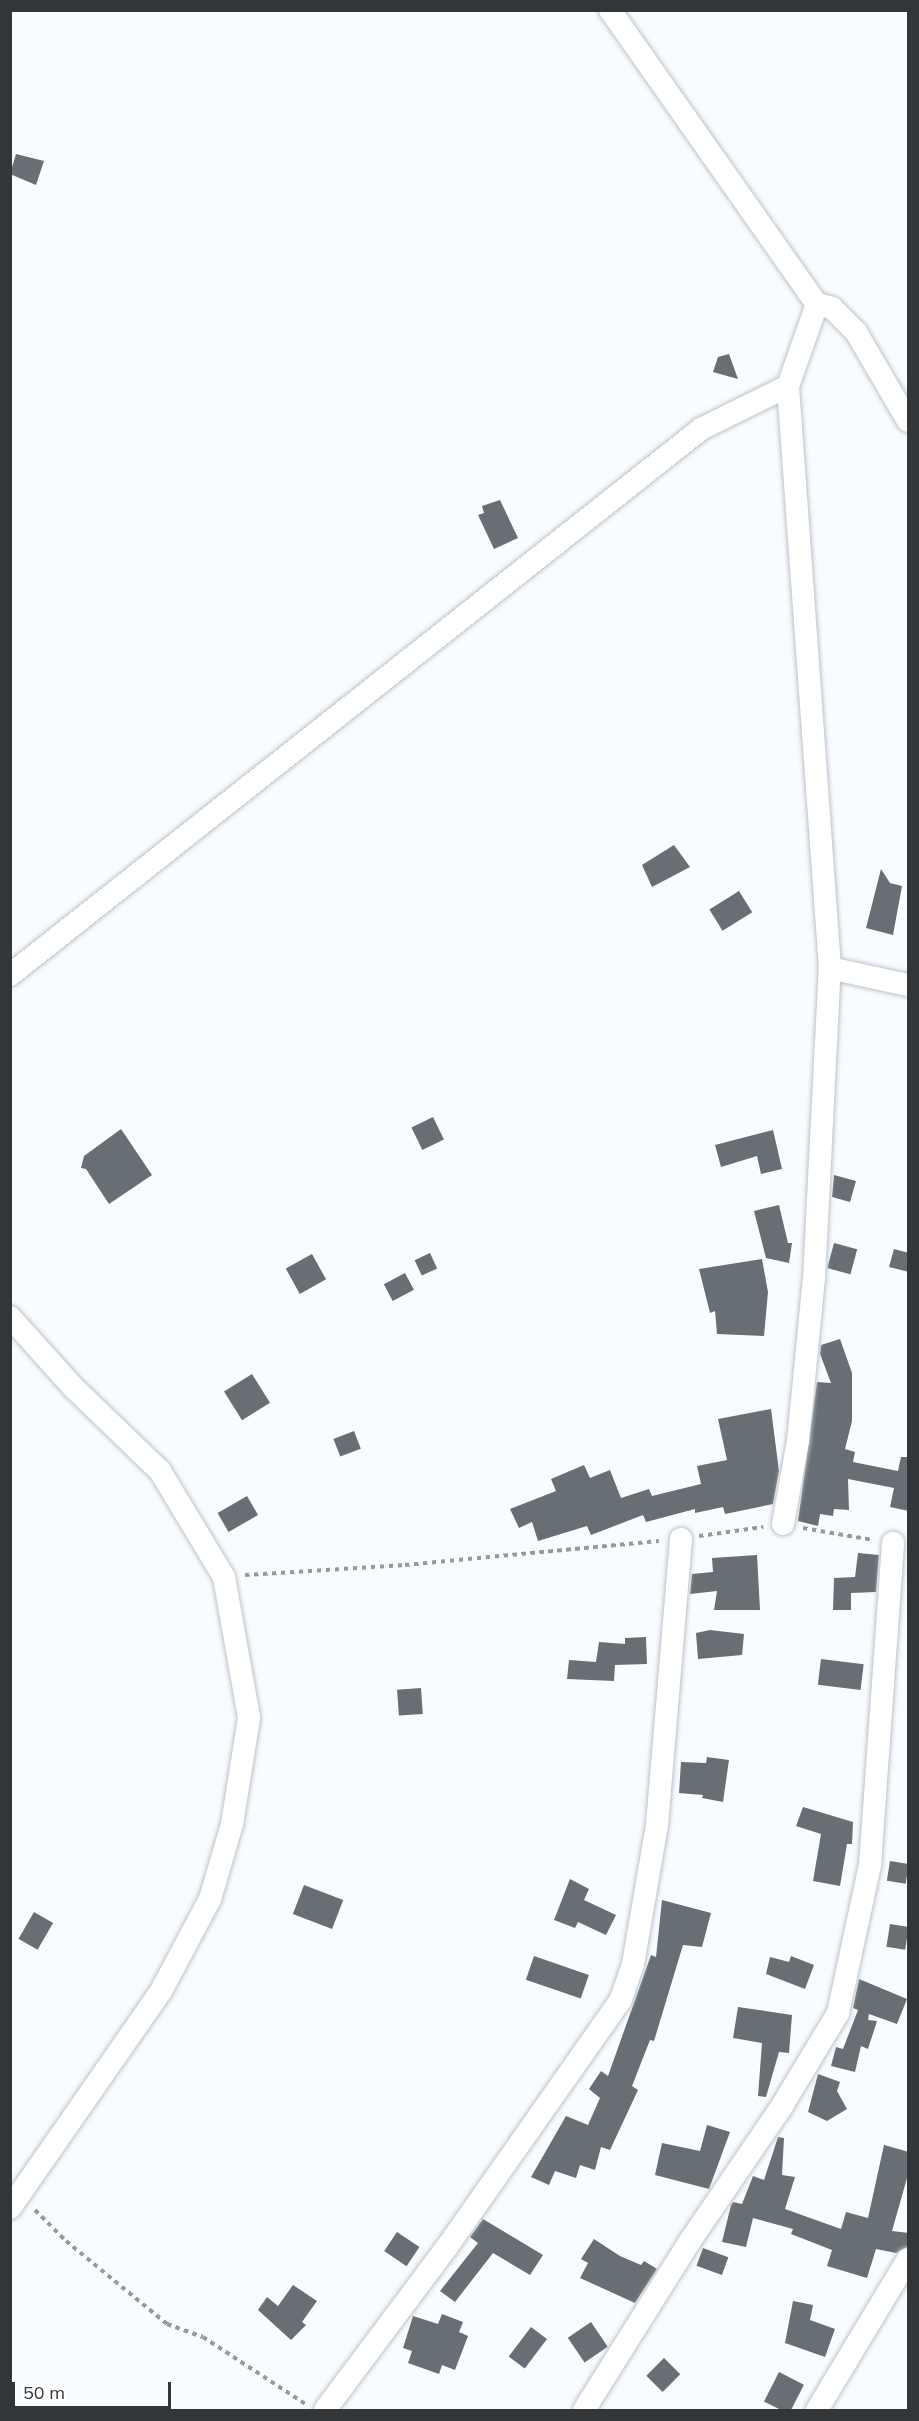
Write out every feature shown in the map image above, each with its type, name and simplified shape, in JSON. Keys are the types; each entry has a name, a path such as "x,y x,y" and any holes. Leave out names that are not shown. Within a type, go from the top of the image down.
{"street":[{"path":"609,10 818,304 832,309 856,332 909,421"},
{"path":"783,1524 798,1441 814,1279 830,968 788,386 818,304"},
{"path":"10,975 700,429 788,386"},
{"path":"830,968 909,985"},
{"path":"10,1317 74,1388 160,1471 224,1577 249,1718 232,1824 210,1899 161,1991 15,2201"},
{"path":"325,2410 447,2247 621,1999 633,1964 657,1825 681,1539"},
{"path":"584,2410 690,2241 782,2106 838,2013 870,1865 893,1543"},
{"path":"817,2410 909,2259"}],"path":[{"path":"224,1577 405,1565 681,1539 783,1524 893,1543"},
{"path":"15,2201 166,2324 203,2337 315,2410"}],"building":[{"path":"16,154 44,161 36,185 10,174"},
{"path":"729,354 738,379 713,372 718,357"},
{"path":"500,500 518,538 494,549 478,515 484,513 482,506"},
{"path":"674,845 690,867 652,887 642,865"},
{"path":"881,869 890,883 902,886 893,935 866,928"},
{"path":"739,891 752,912 723,931 709,910"},
{"path":"433,1117 444,1139 422,1150 411,1128"},
{"path":"121,1129 152,1175 109,1204 86,1169 81,1168 84,1156"},
{"path":"773,1130 782,1169 761,1174 757,1156 721,1167 715,1145"},
{"path":"834,1175 856,1181 850,1202 832,1197"},
{"path":"779,1205 788,1243 792,1243 789,1263 766,1258 754,1211"},
{"path":"834,1243 857,1249 850,1274 827,1268"},
{"path":"894,1249 909,1253 909,1272 889,1267"},
{"path":"430,1253 437,1268 422,1276 415,1260"},
{"path":"312,1254 326,1279 300,1294 286,1269"},
{"path":"762,1259 768,1292 764,1336 717,1334 715,1311 710,1313 699,1269"},
{"path":"405,1273 414,1290 393,1301 384,1284"},
{"path":"840,1339 852,1373 852,1421 845,1449 855,1452 853,1462 898,1471 901,1457 909,1457 909,1511 890,1507 894,1488 848,1479 849,1510 834,1509 833,1516 820,1514 818,1526 798,1521 817,1382 831,1383 820,1354 821,1345"},
{"path":"252,1374 270,1403 242,1420 224,1391"},
{"path":"771,1409 779,1471 773,1504 725,1514 723,1507 695,1513 695,1509 646,1522 643,1515 591,1535 587,1526 538,1541 532,1522 519,1528 510,1509 556,1491 551,1479 584,1465 590,1478 610,1470 621,1498 649,1489 652,1496 701,1484 697,1466 727,1460 718,1419"},
{"path":"354,1431 361,1449 340,1457 333,1439"},
{"path":"247,1496 258,1515 229,1532 218,1513"},
{"path":"858,1553 879,1555 876,1592 851,1593 851,1610 833,1610 834,1578 855,1577"},
{"path":"757,1555 760,1610 714,1610 717,1591 690,1594 692,1574 713,1572 712,1558"},
{"path":"710,1630 744,1634 742,1655 698,1659 696,1633"},
{"path":"646,1637 647,1664 615,1665 614,1681 567,1679 569,1660 596,1662 599,1642 625,1644 625,1638"},
{"path":"821,1659 864,1664 861,1690 818,1685"},
{"path":"421,1688 423,1714 399,1716 397,1690"},
{"path":"707,1757 729,1760 723,1802 702,1798 703,1795 679,1793 681,1762 706,1763"},
{"path":"803,1807 853,1822 852,1844 847,1844 840,1886 813,1881 821,1834 796,1826"},
{"path":"890,1861 908,1864 906,1884 887,1881"},
{"path":"570,1879 589,1889 584,1900 616,1915 606,1935 578,1922 575,1928 554,1920"},
{"path":"304,1885 343,1900 332,1929 293,1914"},
{"path":"662,1900 711,1913 702,1947 683,1945 654,2041 650,2040 632,2086 638,2090 610,2150 601,2147 595,2170 580,2165 576,2178 555,2171 549,2185 531,2177 566,2116 588,2125 600,2098 589,2089 601,2071 608,2076 651,1955 656,1957"},
{"path":"34,1912 53,1923 38,1950 18,1939"},
{"path":"890,1924 908,1927 905,1950 886,1947"},
{"path":"534,1956 589,1975 581,1999 526,1980"},
{"path":"791,1956 814,1965 805,1989 766,1974 770,1957 789,1962"},
{"path":"859,1979 907,1999 897,2024 869,2014 868,2020 877,2021 868,2049 861,2046 855,2072 831,2066 836,2047 843,2049 858,2010 853,2008"},
{"path":"738,2007 792,2015 789,2053 779,2052 766,2097 758,2096 762,2043 733,2038"},
{"path":"818,2074 840,2082 837,2091 847,2109 827,2121 808,2112"},
{"path":"707,2125 730,2132 709,2189 655,2175 662,2143 700,2151"},
{"path":"778,2137 784,2138 782,2175 795,2177 785,2209 841,2229 846,2212 868,2218 884,2145 909,2152 909,2171 892,2231 909,2233 909,2246 896,2253 876,2249 867,2278 827,2266 832,2250 791,2234 793,2229 753,2218 746,2247 722,2242 731,2205 733,2202 742,2204 753,2176 764,2180"},
{"path":"483,2219 543,2255 530,2275 493,2253 455,2302 440,2291 478,2243 470,2237"},
{"path":"397,2232 419,2247 407,2266 384,2251"},
{"path":"594,2239 620,2256 641,2265 644,2261 657,2269 635,2303 580,2278 588,2263 581,2259"},
{"path":"703,2248 728,2257 722,2275 697,2266"},
{"path":"293,2285 317,2301 302,2322 306,2325 291,2340 258,2310 267,2297 278,2306"},
{"path":"793,2301 813,2305 810,2320 835,2329 825,2357 785,2343"},
{"path":"442,2314 463,2322 459,2332 468,2336 455,2370 442,2365 439,2374 408,2363 412,2351 403,2348 413,2316 438,2324"},
{"path":"591,2322 608,2347 585,2363 568,2338"},
{"path":"531,2327 547,2339 525,2369 509,2357"},
{"path":"664,2358 680,2374 663,2392 646,2376"},
{"path":"779,2372 804,2385 791,2410 781,2410 764,2401"}]}
